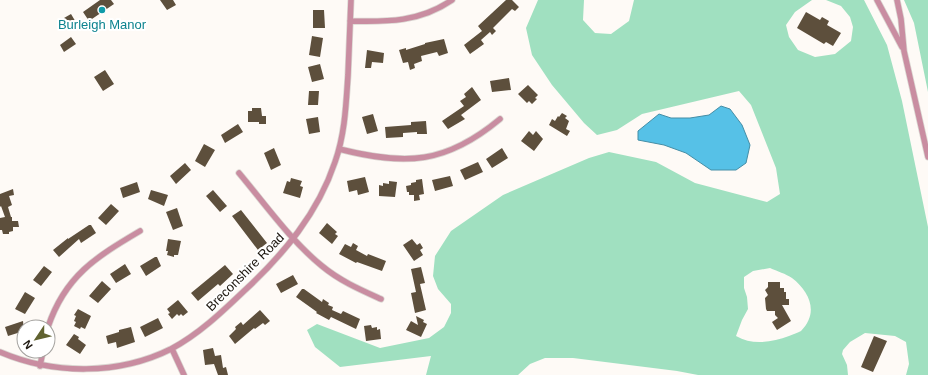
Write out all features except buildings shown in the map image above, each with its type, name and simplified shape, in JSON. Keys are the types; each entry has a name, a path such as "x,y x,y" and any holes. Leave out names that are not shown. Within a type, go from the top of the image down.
{"street":[{"name":"Breconshire Road","path":"0,352 25,363 57,370 107,370 144,361 172,349 186,340 220,313 272,263 307,221 326,185 339,149 344,125 352,0"},
{"path":"350,21 379,22 408,20 434,10 452,0"},
{"path":"877,0 904,51"},
{"path":"897,0 901,19 904,51 928,157"},
{"path":"339,149 379,158 397,160 427,157 456,148 472,141 500,119"},
{"path":"239,173 307,253 329,271 352,286 381,299"},
{"path":"50,319 61,296 81,271 105,252 140,231"},
{"path":"172,349 184,375"},
{"path":"40,366 41,359"}],"green space":[{"path":"538,0 584,0 583,20 595,33 611,34 629,21 634,0 812,0 795,12 786,25 789,37 798,50 815,57 835,54 851,41 853,27 850,17 841,6 826,0 864,0 887,45 902,101 928,227 928,375 906,375 909,364 906,342 895,336 865,333 850,342 843,350 842,354 847,365 848,375 698,375 573,358 545,358 530,364 518,375 426,375 431,356 340,367 315,347 307,330 317,324 380,348 429,338 444,327 451,313 451,304 438,289 433,276 435,256 451,231 503,195 589,158 609,152 656,162 695,183 767,202 780,194 776,168 751,105 739,91 642,114 617,130 597,135 584,123 552,85 532,55 526,28","holes":["770,268 792,278 804,290 810,303 810,317 807,324 801,331 783,338 762,342 742,339 736,336 748,309 747,297 744,288 744,277 753,271"]},
{"path":"904,0 928,0 928,92 914,23"}],"water":[{"path":"721,106 730,109 742,125 750,145 746,163 736,170 711,170 686,153 664,145 638,140 638,131 659,114 671,118 690,118 709,115"}],"place":[{"name":"Burleigh Manor","path":"102,10"}]}
